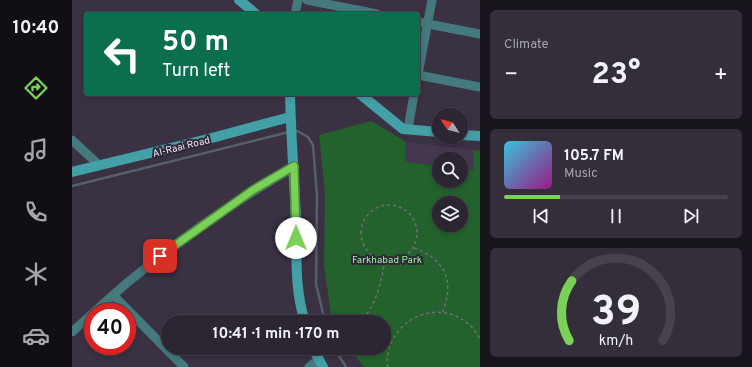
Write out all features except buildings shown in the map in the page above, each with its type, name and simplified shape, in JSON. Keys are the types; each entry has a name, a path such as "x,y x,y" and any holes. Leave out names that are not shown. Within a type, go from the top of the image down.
{"street":[{"path":"239,0 254,12"},
{"path":"295,12 298,0"},
{"path":"307,0 369,12"},
{"path":"420,65 432,0"},
{"path":"420,22 480,34"},
{"path":"420,75 480,87"},
{"path":"290,96 290,121 294,166 296,262 298,291 303,315"},
{"path":"362,96 403,129 432,131"},
{"path":"408,129 414,96"},
{"name":"Al-Raai Road","path":"72,172 290,121"},
{"path":"468,135 480,136"},
{"path":"72,140 99,165"},
{"path":"104,303 150,263 253,190 294,166"},
{"path":"113,295 184,367"},
{"path":"72,332 84,321"},
{"path":"309,367 321,363"}],"path":[{"path":"397,205 408,211 413,216 416,222 418,235 414,248 410,253 398,260 385,261 371,255 364,246 361,236 362,226 366,216 379,206 397,205"},
{"path":"414,248 433,258 445,273 448,294 442,313"},
{"path":"366,315 374,300 385,261"},
{"path":"391,343 400,328 411,320 430,312 442,313 460,319 473,327 480,339"},
{"path":"388,355 388,367"}],"shaded area":[{"path":"406,142 473,150 474,170 468,169 468,152 432,152 432,165 405,162"}],"green space":[{"name":"Farkhabad Park","path":"371,121 406,142 405,162 432,165 432,188 468,188 468,169 474,170 473,150 480,151 480,367 364,367 355,355 391,355 391,315 331,315 324,265 325,193 319,135"}],"waterway":[{"path":"294,131 308,137 313,145 317,196 316,284 323,315"},
{"path":"72,186 289,132"},
{"path":"338,355 346,367"}],"route":[{"path":"160,256 253,190 294,166 296,238"}]}
